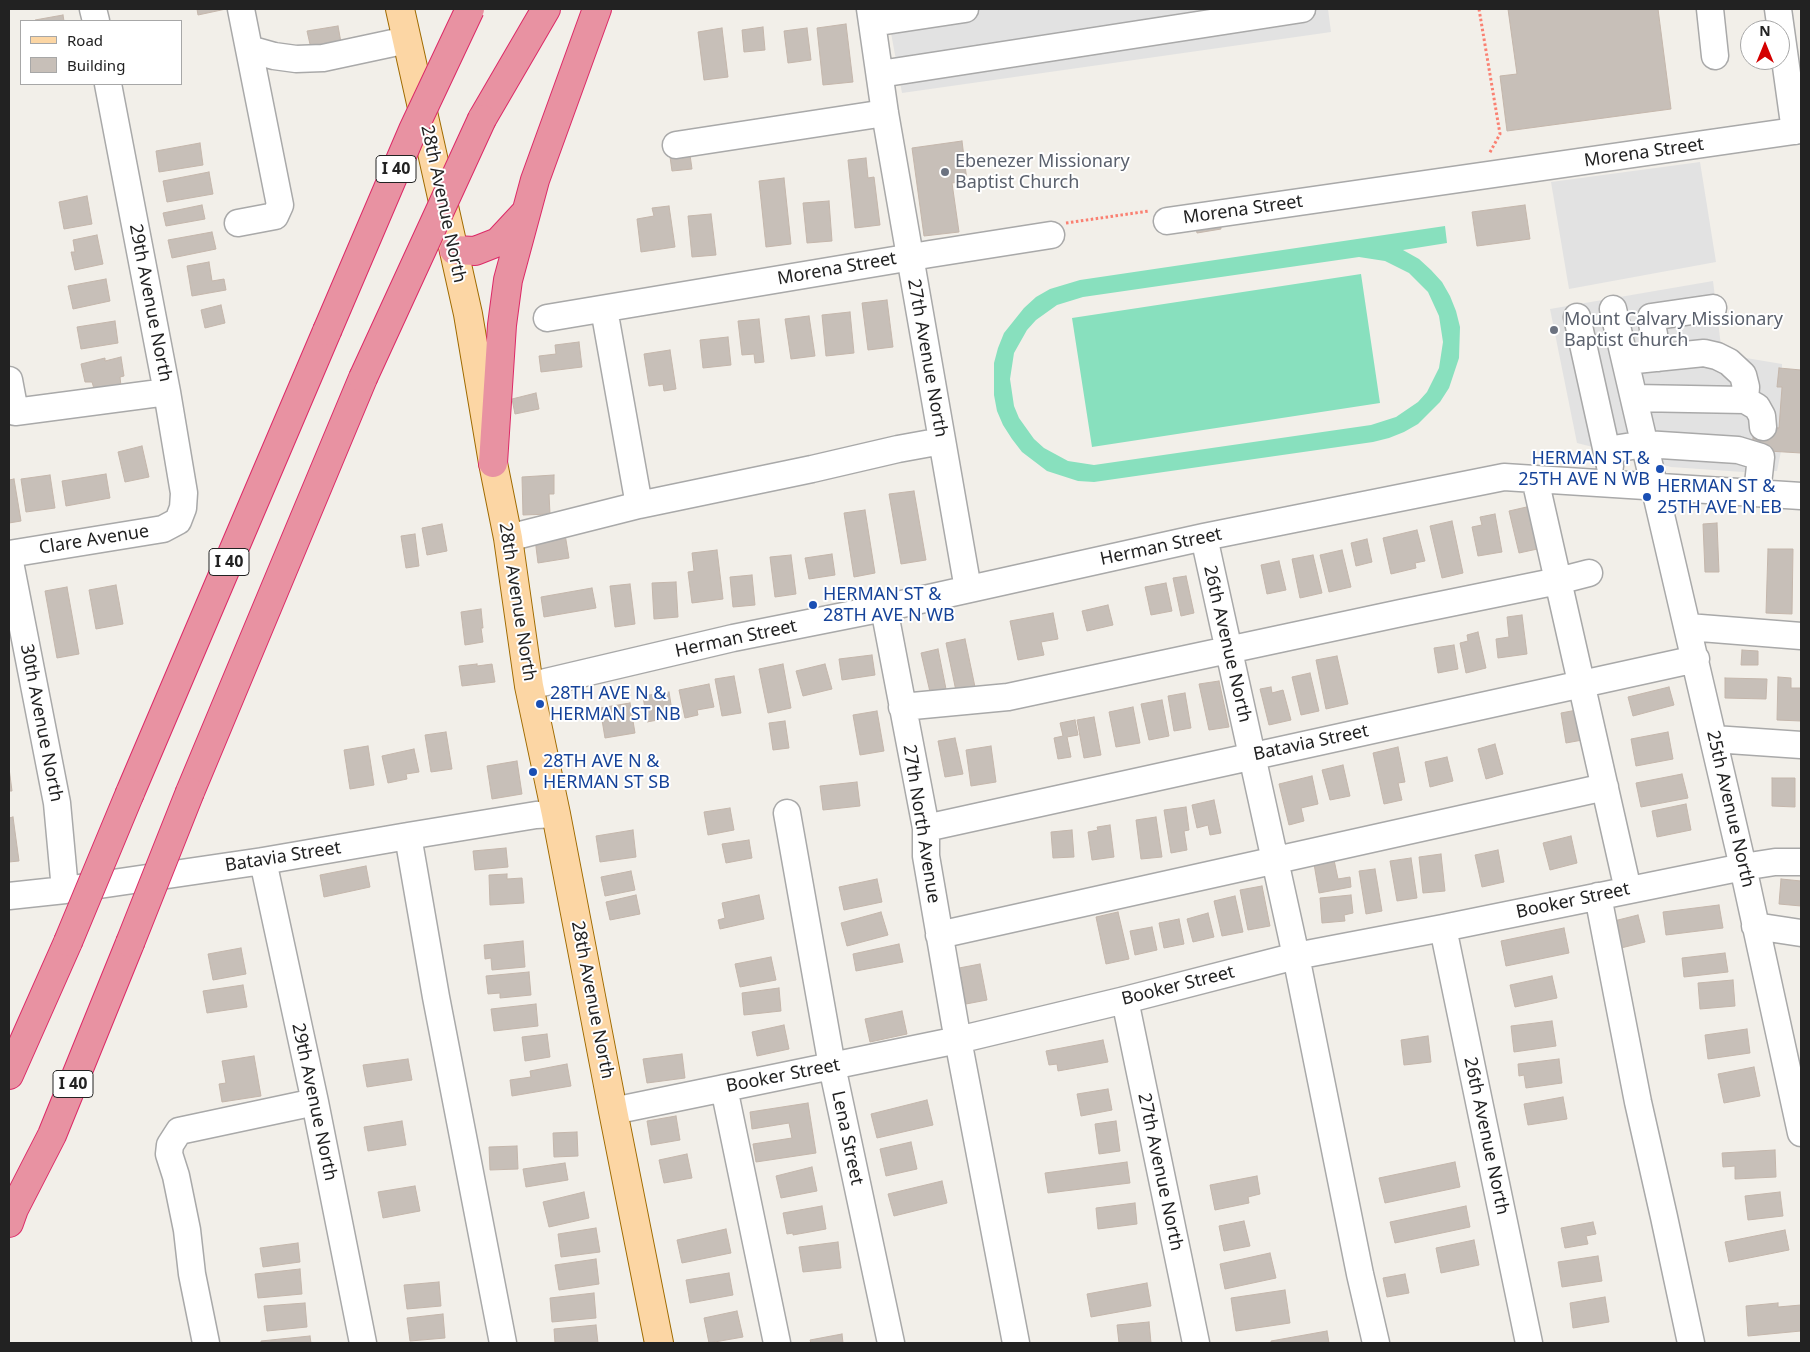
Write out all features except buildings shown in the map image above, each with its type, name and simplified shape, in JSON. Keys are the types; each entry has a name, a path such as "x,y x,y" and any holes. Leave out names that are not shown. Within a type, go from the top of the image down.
{"highway":[{"name":"I 40","path":"9,1075 68,942 413,130 470,9"},
{"name":"I 40","path":"9,1223 52,1135 190,792 363,378 482,119 546,9"},
{"path":"493,464 508,280 536,180 597,9"},
{"path":"454,250 475,252 498,242 527,212"}],"main road":[{"name":"28th Avenue North","path":"400,9 468,314 493,464 508,538 529,686 556,814 659,1343"}],"street":[{"path":"238,223 276,216 280,204 240,9"},
{"path":"871,16 965,9"},
{"path":"880,74 1302,9"},
{"path":"1710,9 1715,56"},
{"path":"1778,9 1798,130"},
{"name":"27th Avenue North","path":"871,16 909,257 968,589"},
{"path":"249,49 274,56 296,59 323,58 407,40"},
{"name":"29th Avenue North","path":"108,85 167,392 184,493 184,508 178,521"},
{"path":"676,145 885,113"},
{"name":"Morena Street","path":"1167,221 1798,130"},
{"name":"Morena Street","path":"547,318 909,257 1051,236"},
{"path":"1658,358 1652,316 1713,308"},
{"path":"604,309 639,505"},
{"name":"25th Avenue North","path":"1614,309 1744,867 1755,926 1800,1123"},
{"path":"1577,317 1614,483"},
{"path":"1626,361 1704,353 1717,356 1729,362 1742,375 1746,387 1745,400"},
{"path":"9,380 12,413 167,392"},
{"path":"1634,398 1745,400 1758,407 1762,416 1762,444 1757,493"},
{"path":"508,538 639,505 942,441"},
{"path":"1607,450 1645,444 1738,450 1762,444"},
{"name":"Herman Street","path":"529,686 733,638 884,608 1204,537 1504,477 1801,496"},
{"path":"1536,479 1628,890"},
{"name":"Clare Avenue","path":"9,555 163,529 178,521"},
{"name":"26th Avenue North","path":"1204,537 1296,956 1360,1274 1376,1343"},
{"name":"30th Avenue North","path":"9,555 57,803 66,890"},
{"path":"902,707 1008,697 1589,573"},
{"name":"27th North Avenue","path":"884,608 926,828 926,856 939,935 1016,1343"},
{"path":"1688,627 1801,636"},
{"name":"Batavia Street","path":"926,828 1696,659"},
{"path":"1714,739 1801,745"},
{"path":"939,935 1605,787"},
{"name":"Lena Street","path":"787,813 832,1066 891,1343"},
{"name":"Batavia Street","path":"9,896 66,890 263,861 536,815 556,814"},
{"path":"408,836 436,997 503,1343"},
{"name":"29th Avenue North","path":"263,861 315,1102 363,1343"},
{"name":"Booker Street","path":"613,1111 958,1040 1296,956 1744,867 1775,862 1801,862"},
{"path":"1598,896 1638,1102 1691,1343"},
{"path":"1755,926 1801,933"},
{"name":"26th Avenue North","path":"1443,928 1529,1343"},
{"name":"27th Avenue North","path":"1125,1000 1196,1343"},
{"path":"724,1088 777,1343"},
{"path":"206,1343 192,1274 187,1230 176,1176 169,1154 170,1145 179,1131 315,1102"}],"path":[{"path":"1479,9 1500,134 1487,158"},
{"name":"Morena Street","path":"1051,236 1058,224 1150,211 1167,221"}],"green space":[{"path":"1445,226 1447,243 1403,250 1419,259 1431,270 1442,282 1450,296 1460,327 1459,358 1449,388 1440,402 1418,424 1389,438 1373,442 1094,482 1078,481 1047,471 1022,452 1012,439 997,411 994,395 994,363 1004,333 1024,308 1036,297 1050,289 1080,280","holes":["1359,257 1385,261 1409,273 1428,292 1439,316 1443,342 1439,368 1427,392 1418,402 1396,417 1371,425 1094,465 1068,461 1044,448 1034,439 1019,418 1014,406 1010,379 1014,353 1027,330 1036,320 1057,305 1083,297"]},
{"path":"1361,274 1380,403 1092,447 1072,318"}],"shaded area":[{"path":"896,9 1328,9 1331,32 902,93 887,11"},
{"path":"1700,162 1716,262 1569,289 1551,182"},
{"path":"1713,281 1722,354 1782,364 1781,451 1777,471 1743,472 1671,467 1577,443 1550,309"}],"place":[{"name":"Ebenezer Missionary Baptist Church","path":"945,172"},
{"name":"Mount Calvary Missionary Baptist Church","path":"1554,330"},
{"name":"HERMAN ST & 25TH AVE N WB","path":"1660,469"},
{"name":"HERMAN ST & 25TH AVE N EB","path":"1647,497"},
{"name":"HERMAN ST & 28TH AVE N WB","path":"813,605"},
{"name":"28TH AVE N & HERMAN ST NB","path":"540,704"},
{"name":"28TH AVE N & HERMAN ST SB","path":"533,772"}]}
